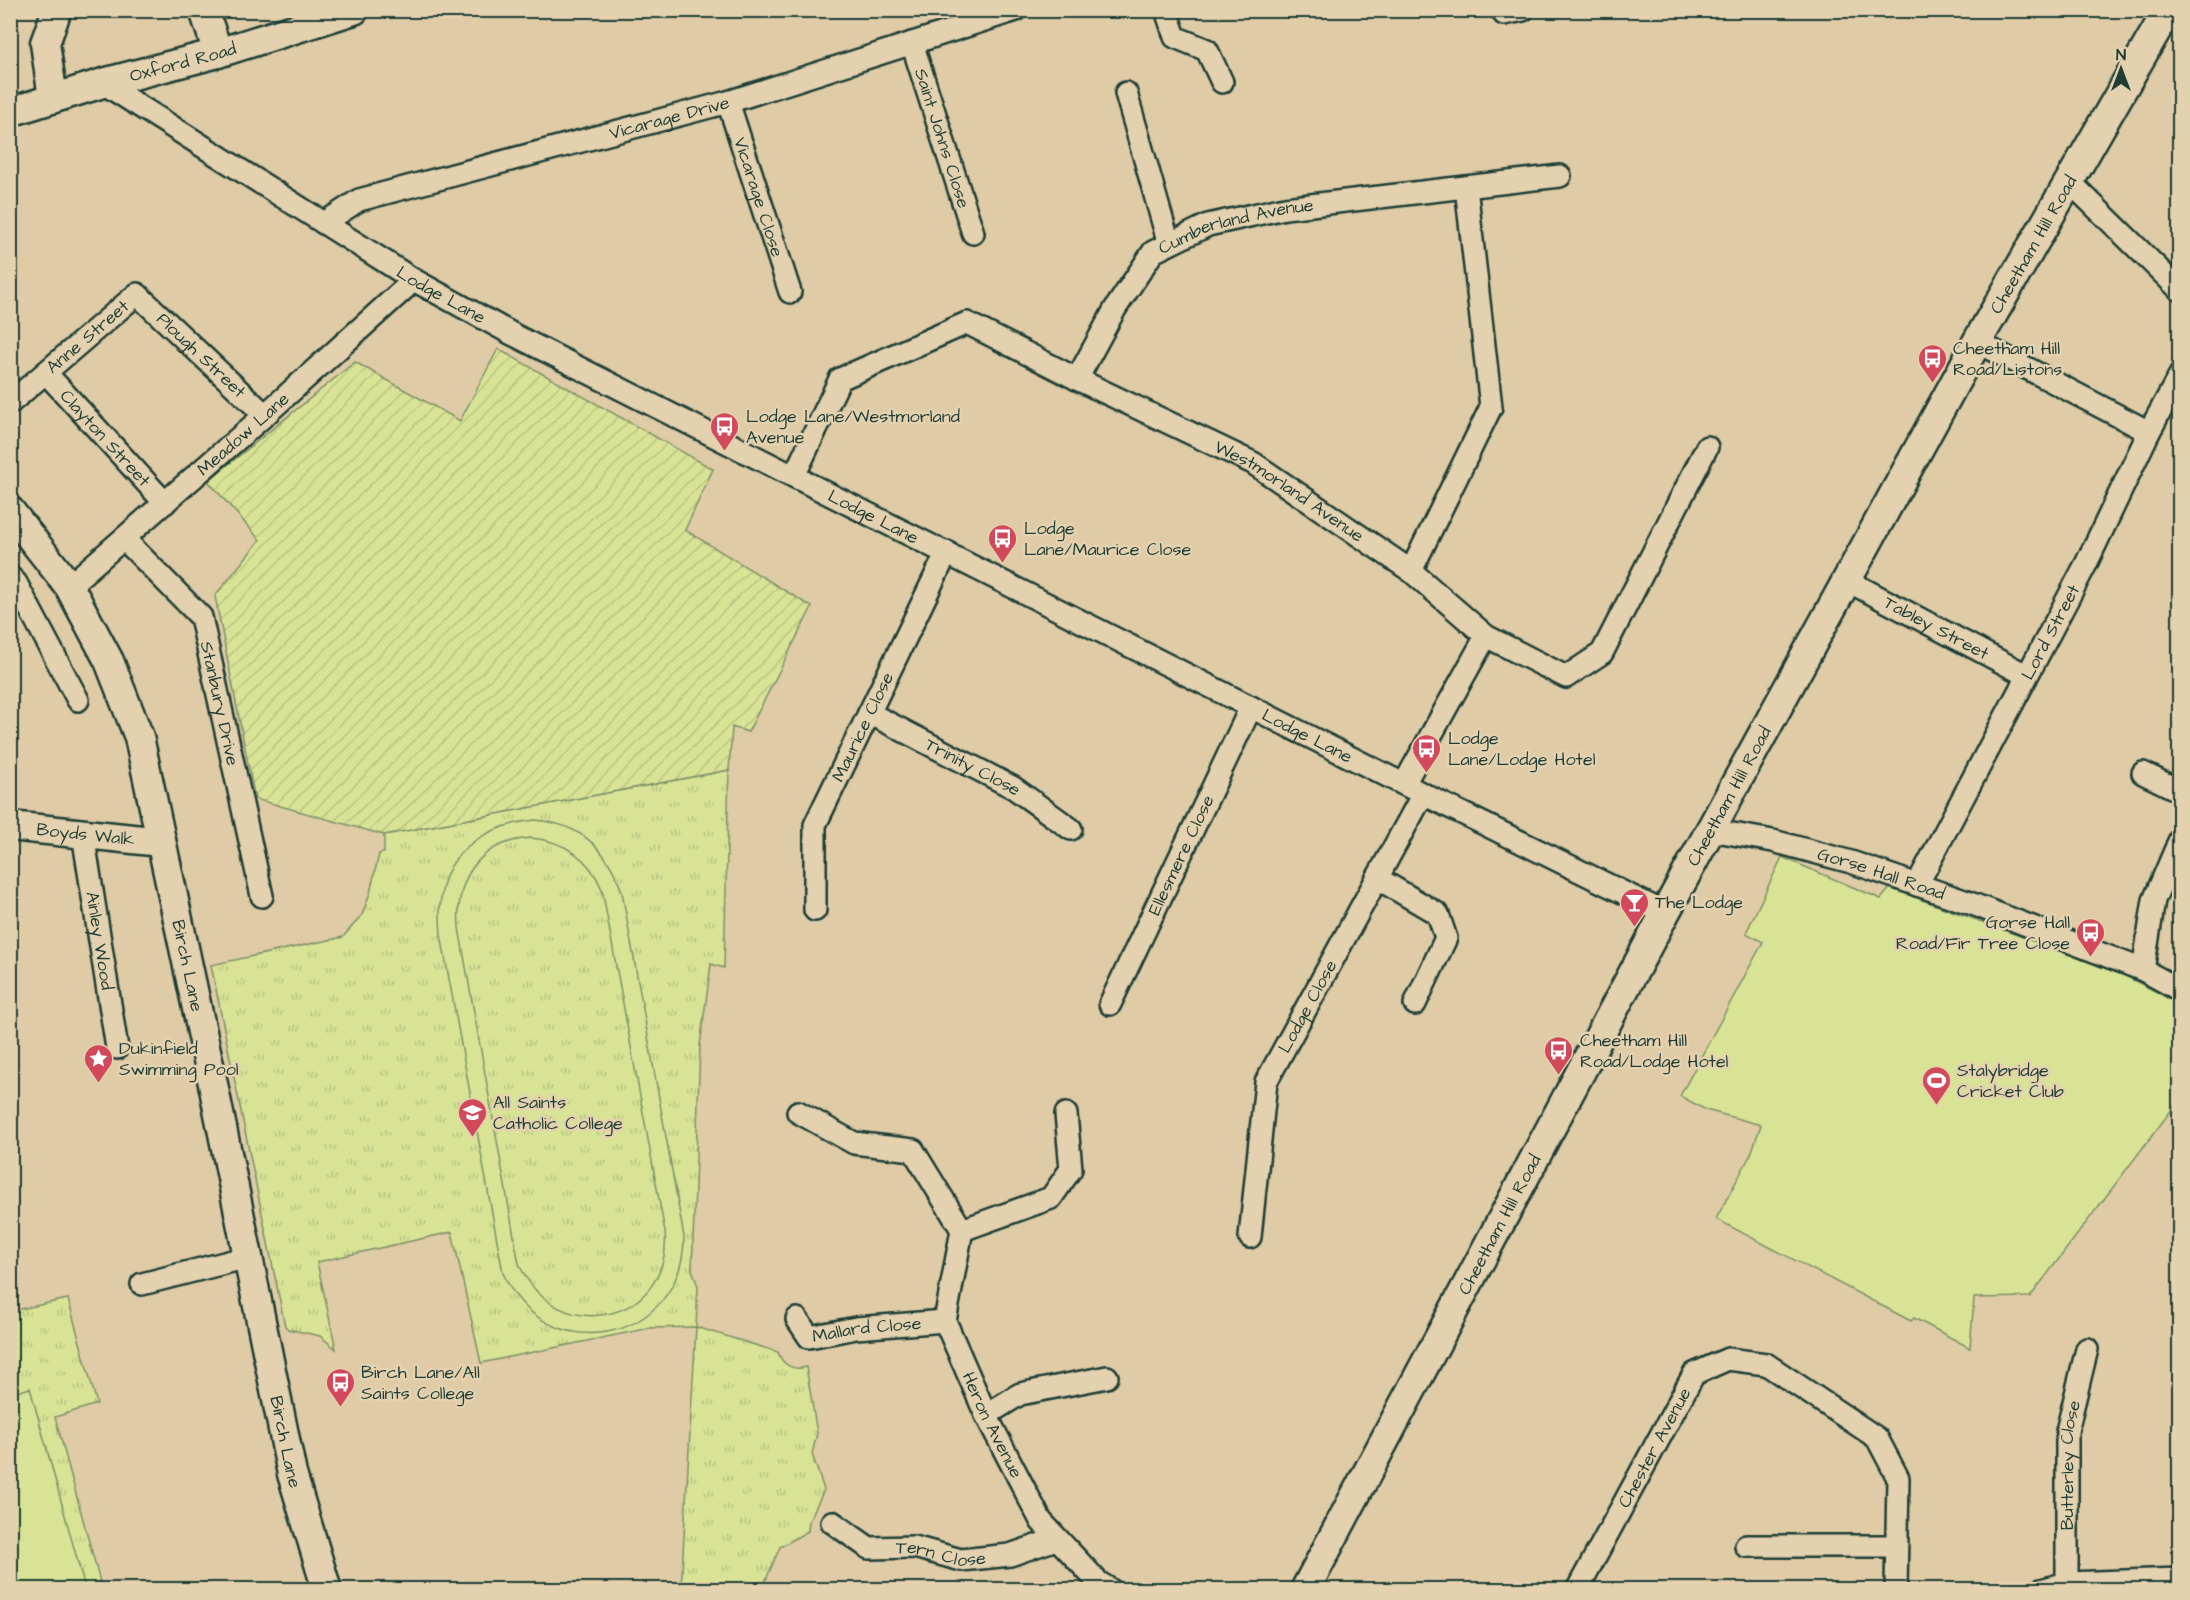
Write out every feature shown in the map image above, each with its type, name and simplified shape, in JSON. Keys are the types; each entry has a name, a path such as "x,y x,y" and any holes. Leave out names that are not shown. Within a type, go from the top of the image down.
{"main road":[{"path":"53,98 45,43 57,10"},
{"path":"204,10 218,53"},
{"name":"Oxford Road","path":"10,112 104,82 218,53 354,10"},
{"name":"Cheetham Hill Road","path":"1305,1590 1710,830 1977,342 2068,180 2168,10"},
{"name":"Birch Lane","path":"10,512 69,586 109,662 139,737 292,1474 327,1590"},
{"name":"Boyds Walk","path":"10,826 161,842"}],"street":[{"name":"Vicarage Drive","path":"324,223 359,200 728,102 1016,10"},
{"path":"1166,10 1175,37 1207,50 1222,82"},
{"name":"Saint Johns Close","path":"912,43 973,232"},
{"name":"Lodge Lane","path":"104,82 414,280 514,335 1423,794 1665,913"},
{"path":"1126,93 1169,244"},
{"name":"Vicarage Close","path":"728,102 790,292"},
{"name":"Cumberland Avenue","path":"1077,380 1115,309 1153,252 1208,225 1285,208 1560,176"},
{"path":"2068,180 2180,290"},
{"path":"1411,571 1491,407 1466,187"},
{"name":"Meadow Lane","path":"69,586 265,415 414,280"},
{"name":"Plough Street","path":"137,294 265,415"},
{"name":"Anne Street","path":"10,403 137,294"},
{"name":"Westmorland Avenue","path":"794,476 840,380 967,323 1077,380 1253,463 1411,571 1486,636 1566,677 1602,653 1707,447"},
{"path":"1977,342 2149,432"},
{"name":"Clayton Street","path":"46,373 165,503"},
{"name":"Lord Street","path":"1917,885 2086,564 2149,432 2180,375"},
{"name":"Stanbury Drive","path":"124,539 201,617 262,896"},
{"name":"Maurice Close","path":"815,910 815,825 946,552"},
{"path":"10,577 16,583 78,700"},
{"name":"Tabley Street","path":"1848,581 2026,675"},
{"path":"1404,784 1486,636"},
{"name":"Ellesmere Close","path":"1110,1004 1251,707"},
{"name":"Trinity Close","path":"869,713 1014,788 1071,829"},
{"path":"2143,773 2180,791"},
{"name":"Lodge Close","path":"1250,1237 1266,1082 1423,794"},
{"name":"Gorse Hall Road","path":"1710,830 1773,841 1851,862 1970,903 2143,970 2180,990"},
{"name":"Ainley Wood","path":"83,834 117,1048"},
{"path":"2143,970 2154,900 2180,839"},
{"path":"1377,878 1438,915 1446,938 1414,1004"},
{"path":"798,1112 854,1143 913,1150 962,1230 945,1321"},
{"path":"962,1230 1052,1198 1071,1169 1066,1114"},
{"path":"142,1284 248,1257"},
{"name":"Mallard Close","path":"797,1320 809,1337 856,1328 945,1321"},
{"name":"Heron Avenue","path":"945,1321 986,1415 1041,1521 1098,1582 1111,1590"},
{"name":"Butterley Close","path":"2067,1583 2067,1431 2087,1349"},
{"name":"Chester Avenue","path":"1578,1590 1694,1374 1728,1359 1766,1364 1877,1438 1898,1478 1896,1590"},
{"path":"986,1415 1020,1394 1107,1377"},
{"name":"Tern Close","path":"832,1522 869,1548 914,1547 962,1560 1010,1555 1056,1539"},
{"path":"1746,1546 1896,1546"},
{"path":"2041,1590 2067,1583 2123,1585 2180,1579"}],"green space":[{"path":"498,349 713,469 685,530 812,607 748,732 732,727 729,770 384,835 255,799 215,596 260,540 208,481 355,362 460,421"},
{"name":"All Saints Catholic College","path":"729,770 724,968 711,964 700,1045 692,1270 698,1286 696,1327 650,1328 481,1363 452,1232 317,1262 336,1349 320,1336 288,1329 285,1326 211,965 343,937 362,915 370,893 379,854 384,853 384,835"},
{"path":"535,820 551,822 579,833 600,851 616,877 622,892 684,1237 678,1273 662,1301 638,1321 609,1332 579,1333 549,1324 523,1304 503,1273 441,935 441,898 451,865 473,842 502,827","holes":["531,838 565,847 583,860 597,878 602,889 665,1232 663,1262 651,1287 632,1304 609,1314 584,1315 559,1308 537,1291 519,1264 459,928 461,893 466,879 484,855 513,841"]},
{"name":"Stalybridge Cricket Club","path":"1782,857 1881,899 1890,888 2119,973 2179,1005 2179,1100 2030,1297 1974,1298 1970,1348 1914,1318 1911,1321 1716,1219 1751,1154 1761,1125 1706,1110 1680,1096 1763,942 1746,933"},
{"path":"68,1299 97,1404 55,1417 102,1589 11,1590 11,1311"},
{"path":"696,1327 778,1352 785,1364 789,1366 806,1367 817,1433 812,1454 824,1490 809,1521 808,1531 780,1547 762,1589 681,1589"},
{"path":"30,1388 85,1588 11,1589 11,1394"}],"place":[{"name":"Cheetham Hill Road/Listons","path":"1932,384"},
{"name":"Lodge Lane/Westmorland Avenue","path":"725,452"},
{"name":"Lodge Lane/Maurice Close","path":"1003,564"},
{"name":"Lodge Lane/Lodge Hotel","path":"1427,774"},
{"name":"The Lodge","path":"1634,928"},
{"name":"Gorse Hall Road/Fir Tree Close","path":"2091,958"},
{"name":"Cheetham Hill Road/Lodge Hotel","path":"1559,1076"},
{"name":"Dukinfield Swimming Pool","path":"98,1084"},
{"name":"Stalybridge Cricket Club","path":"1936,1106"},
{"name":"All Saints Catholic College","path":"472,1138"},
{"name":"Birch Lane/All Saints College","path":"340,1408"}]}
